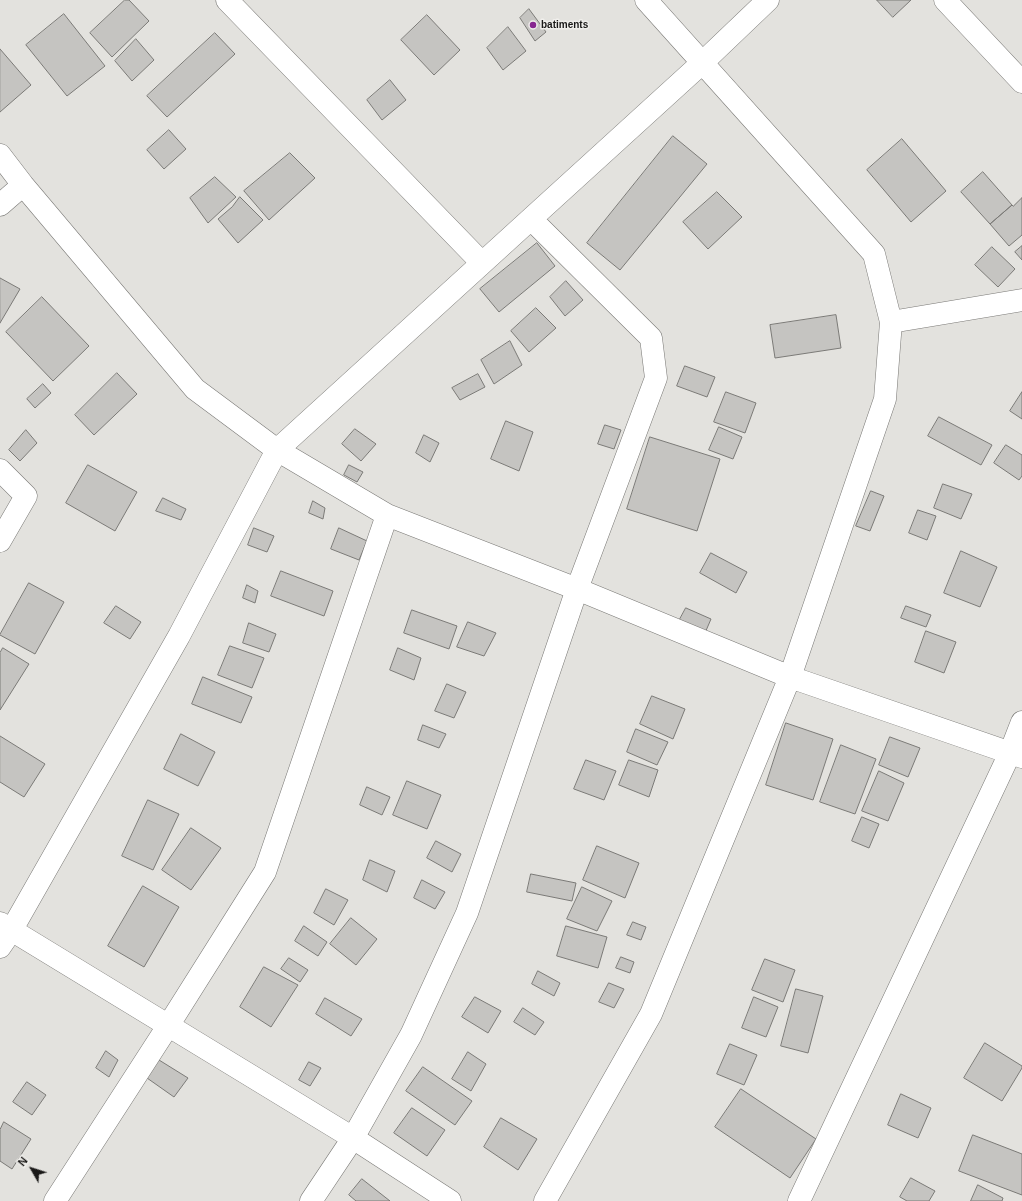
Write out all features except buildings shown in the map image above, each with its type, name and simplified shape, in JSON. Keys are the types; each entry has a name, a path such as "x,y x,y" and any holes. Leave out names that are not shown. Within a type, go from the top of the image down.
{"street":[{"path":"227,0 482,263"},
{"path":"545,1201 651,1014 790,677 885,399 892,322 874,254 646,0"},
{"path":"450,1201 353,1138 168,1026 4,934 179,636 277,450 702,63 768,0"},
{"path":"946,0 1022,82"},
{"path":"0,155 23,185 195,389 277,450 387,515 577,589 790,677 1016,755"},
{"path":"0,205 23,185"},
{"path":"311,1201 353,1138 411,1034 467,913 577,589 656,378 651,338 531,219"},
{"path":"892,322 1022,300"},
{"path":"0,470 26,496 0,540"},
{"path":"55,1201 265,872 387,515"},
{"path":"799,1201 1016,755 1022,722"}],"place":[{"name":"batiments","path":"533,25"}]}
